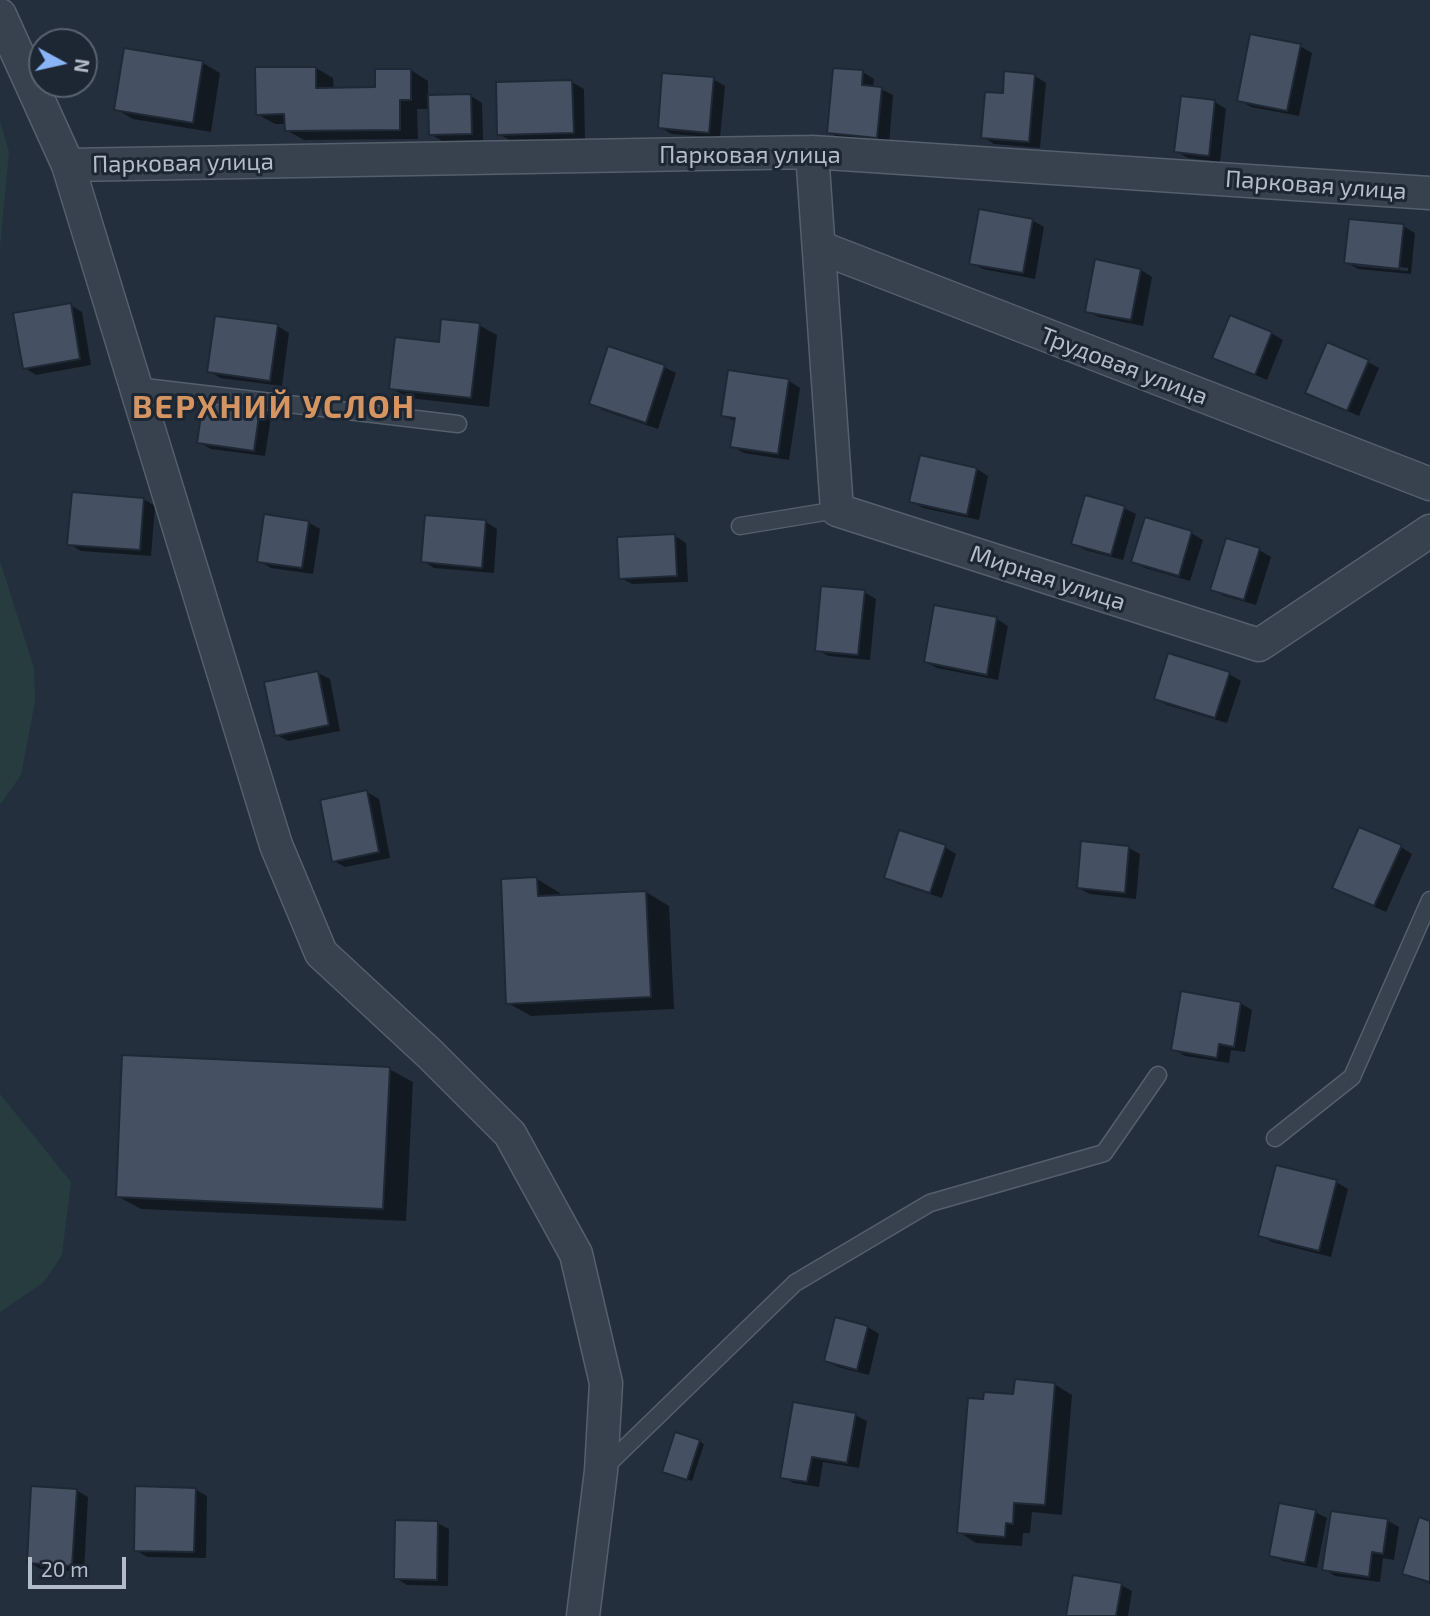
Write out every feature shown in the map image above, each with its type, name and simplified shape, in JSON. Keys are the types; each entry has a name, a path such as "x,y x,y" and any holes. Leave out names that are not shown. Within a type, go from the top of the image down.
{"street":[{"path":"0,15 68,165 276,845 321,953 431,1055 510,1134 576,1254 606,1383 601,1471 583,1616"},
{"path":"812,152 837,510"},
{"name":"Парковая улица","path":"68,165 812,152 1430,193"},
{"name":"Трудовая улица","path":"819,247 1430,484"},
{"name":"Мирная улица","path":"837,510 1259,645 1430,531"}],"lane":[{"path":"136,386 458,424"},
{"path":"740,526 837,510"},
{"path":"1275,1138 1352,1077 1430,900"},
{"path":"601,1471 795,1283 930,1203 1104,1153 1158,1075"}],"green space":[{"path":"0,121 9,152 0,248"},
{"path":"0,561 34,668 35,701 21,775 0,805"},
{"path":"0,1094 71,1182 62,1255 44,1282 0,1312"}],"building":[{"path":"1250,34 1301,44 1287,111 1237,101"},
{"path":"124,48 203,61 193,123 114,110"},
{"path":"255,67 316,67 316,88 375,87 375,69 411,69 411,100 400,100 400,130 285,131 284,114 256,115"},
{"path":"833,68 863,70 862,85 882,87 877,138 827,133"},
{"path":"1004,71 1035,74 1029,142 981,138 985,92 1003,93"},
{"path":"662,73 714,77 709,133 658,128"},
{"path":"572,80 574,133 497,135 496,82"},
{"path":"471,94 472,134 429,135 428,95"},
{"path":"1181,96 1215,100 1209,156 1174,152"},
{"path":"979,209 1033,219 1023,273 969,264"},
{"path":"1349,219 1404,224 1399,269 1344,263"},
{"path":"1095,259 1141,269 1131,320 1085,312"},
{"path":"71,303 80,359 23,369 13,313"},
{"path":"1230,315 1272,332 1255,375 1212,358"},
{"path":"215,316 278,324 270,381 207,372"},
{"path":"441,319 480,323 471,398 389,389 395,337 439,342"},
{"path":"1327,342 1369,360 1347,411 1305,393"},
{"path":"608,346 665,365 646,423 589,404"},
{"path":"728,370 789,379 778,454 730,447 735,418 721,416"},
{"path":"203,401 260,409 254,451 197,443"},
{"path":"920,455 977,468 967,515 909,502"},
{"path":"72,492 144,498 140,550 67,545"},
{"path":"1085,495 1125,506 1111,555 1071,544"},
{"path":"264,514 309,521 302,568 257,562"},
{"path":"425,515 486,520 482,568 421,562"},
{"path":"1145,517 1192,531 1179,576 1131,562"},
{"path":"675,534 677,576 619,579 617,537"},
{"path":"1226,538 1260,548 1244,600 1210,590"},
{"path":"821,586 865,590 858,655 815,651"},
{"path":"934,605 997,617 987,675 924,662"},
{"path":"1168,653 1230,672 1215,718 1154,699"},
{"path":"318,671 329,725 275,736 264,682"},
{"path":"367,790 379,852 332,862 320,800"},
{"path":"1359,827 1402,845 1374,906 1332,888"},
{"path":"899,830 946,845 930,893 884,878"},
{"path":"1081,841 1129,846 1125,893 1077,888"},
{"path":"537,877 538,896 646,891 651,997 506,1004 501,879"},
{"path":"1181,991 1241,1002 1234,1047 1219,1044 1217,1058 1171,1050"},
{"path":"122,1055 390,1067 383,1209 116,1197"},
{"path":"1276,1165 1337,1180 1319,1251 1258,1236"},
{"path":"835,1317 868,1326 857,1370 824,1361"},
{"path":"1015,1379 1055,1383 1045,1505 1014,1503 1013,1524 1006,1523 1005,1537 957,1533 968,1398 983,1399 984,1392 1013,1394"},
{"path":"793,1402 856,1413 847,1463 812,1457 807,1482 780,1478"},
{"path":"675,1432 700,1440 687,1480 662,1472"},
{"path":"31,1486 77,1489 72,1566 27,1563"},
{"path":"135,1486 196,1488 194,1552 134,1551"},
{"path":"1279,1503 1316,1510 1305,1563 1269,1556"},
{"path":"1331,1511 1388,1519 1383,1554 1372,1552 1369,1577 1322,1570"},
{"path":"1419,1517 1430,1521 1430,1582 1402,1574"},
{"path":"395,1520 438,1521 437,1580 394,1579"},
{"path":"1073,1575 1122,1583 1116,1616 1066,1616"}],"district":[{"name":"ВЕРХНИЙ УСЛОН","path":"274,407"}]}
